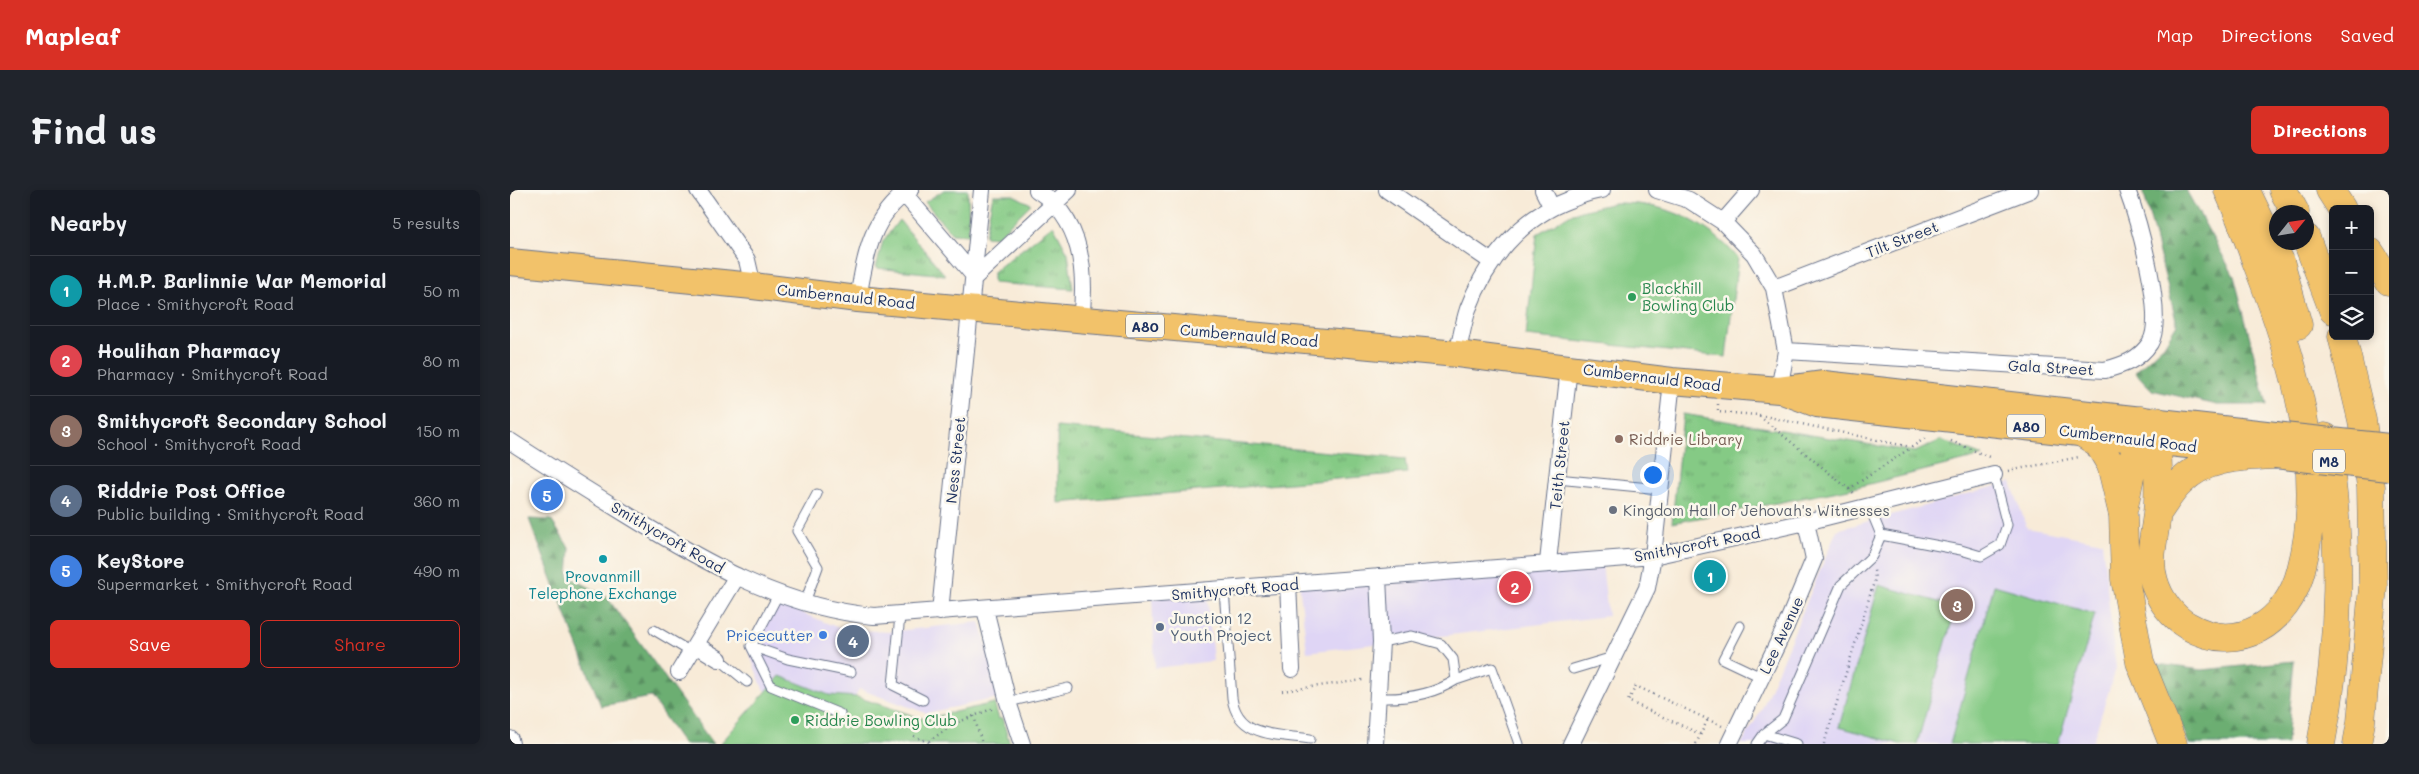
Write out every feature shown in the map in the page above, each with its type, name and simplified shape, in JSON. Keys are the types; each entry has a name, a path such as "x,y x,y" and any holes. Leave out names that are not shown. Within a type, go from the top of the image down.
{"highway":[{"path":"2148,431 2158,512 2152,539 2153,581 2162,600 2173,615 2200,633 2232,638 2248,634 2263,626 2277,616 2295,590 2307,545 2310,476 2303,417 2279,319 2228,190"},
{"name":"M8","path":"2246,190 2280,261 2310,366 2328,453 2335,525 2335,634 2332,684 2322,744"},
{"path":"2283,190 2291,205"},
{"path":"2330,190 2339,205"},
{"path":"2310,250 2329,299"},
{"path":"2374,258 2389,281"},
{"name":"M8","path":"2343,340 2362,420 2371,487 2373,587 2361,722 2357,744"},
{"path":"2122,515 2148,431"},
{"path":"2092,442 2111,465 2122,515 2125,579 2140,662 2173,744"},
{"path":"2158,512 2181,482 2204,465 2275,445"}],"main road":[{"name":"Cumbernauld Road","path":"510,262 753,286 858,299 1457,354 1672,381 1779,390 1824,384 2148,431 2275,445 2389,468"},
{"name":"Cumbernauld Road","path":"1779,390 1817,404 2092,442 2148,431"},
{"name":"Cumbernauld Road","path":"2275,445 2389,447"}],"street":[{"path":"698,190 747,260 753,286"},
{"name":"Ness Street","path":"940,612 970,309 975,277 982,190"},
{"path":"1037,190 1054,204 1067,220 1080,251 1085,288 1081,320"},
{"path":"858,299 871,239 880,220 905,191 975,277 1069,190"},
{"path":"1387,190 1492,262"},
{"path":"1544,190 1552,206"},
{"path":"1457,354 1468,309 1492,262 1520,228 1552,206 1593,191 1602,190"},
{"path":"1657,190 1689,200 1723,222 1754,254 1774,288 1786,351 1779,390"},
{"path":"1723,222 1751,190"},
{"name":"Tilt Street","path":"1774,288 2030,190"},
{"name":"Gala Street","path":"1786,351 2105,370 2131,362 2150,342 2155,322 2150,276 2136,213 2128,190"},
{"name":"Teith Street","path":"1548,562 1569,367"},
{"path":"1571,744 1647,588 1653,556 1672,381"},
{"name":"Smithycroft Road","path":"510,441 691,554 737,576 779,593 846,614 900,616 1548,562 1653,556 1806,522 1994,475"},
{"name":"Lee Avenue","path":"1732,738 1814,559 1806,522"},
{"path":"679,672 737,576"},
{"path":"1375,744 1381,642 1378,577"},
{"path":"1288,584 1292,669"},
{"path":"985,609 1008,702 1022,744"},
{"path":"694,649 719,659"},
{"path":"510,739 511,744"}],"lane":[{"path":"1881,535 1961,550 1981,556 2000,544 2007,525 1994,475"},
{"path":"1557,479 1660,489"},
{"path":"805,602 818,567 797,531 817,494"},
{"path":"1757,744 1764,734 1783,719 1841,585 1872,556 1881,535 1869,506"},
{"path":"1224,590 1232,698 1237,715 1250,729 1310,739"},
{"path":"751,646 779,593"},
{"path":"900,616 893,686 923,700"},
{"path":"1740,626 1723,659 1761,677"},
{"path":"654,630 694,649"},
{"path":"1381,642 1412,636 1441,644 1453,659 1456,680"},
{"path":"751,646 788,659 850,672"},
{"path":"751,646 771,686 840,714"},
{"path":"1573,669 1613,657"},
{"path":"719,659 747,682"},
{"path":"1379,698 1404,698 1440,690 1456,680 1492,668 1519,744"},
{"path":"1008,702 1068,688"},
{"path":"1764,734 1797,744"}],"path":[{"path":"1720,385 1718,412 1758,415 1910,447"},
{"path":"1758,415 1869,506"},
{"path":"1849,489 1910,447 1928,436 1934,436"},
{"path":"1949,440 1989,457 1994,475 2081,457 2092,442"},
{"path":"1824,744 1875,579 1872,556"},
{"path":"1282,691 1380,678"},
{"path":"1700,734 1628,701 1636,686 1708,719 1732,738"},
{"path":"914,736 930,743 956,723 1008,702"},
{"path":"974,716 982,744"},
{"path":"1696,744 1708,719"}],"shaded area":[{"path":"2011,482 2027,528 2102,542 2116,668 2092,744 1741,744 1761,711 1837,530"},
{"path":"1601,555 1608,616 1307,652 1299,581"},
{"path":"1207,593 1213,661 1155,668 1152,598"},
{"path":"775,602 839,628 887,632 980,622 1002,697 926,713 859,689 842,725 763,689 748,650"}],"green space":[{"path":"944,190 968,190 969,235 952,234 925,202"},
{"path":"2143,190 2186,190 2234,276 2267,405 2217,405 2152,390 2135,372 2164,345 2177,324"},
{"path":"993,195 1013,195 1031,204 997,237 985,236"},
{"name":"Blackhill Bowling Club","path":"1614,203 1650,206 1682,216 1712,233 1738,258 1726,357 1526,336 1537,234 1573,213"},
{"path":"899,220 945,275 876,268 883,241"},
{"path":"1053,225 1068,253 1073,289 993,283 993,272"},
{"path":"1683,414 1915,452 1941,440 1983,456 1849,489 1672,523"},
{"path":"1057,427 1405,459 1407,473 1058,503"},
{"path":"529,519 551,520 570,549 568,576 606,596 713,744 683,744 651,697 601,706"},
{"path":"1879,585 1956,607 1917,744 1900,744 1839,727"},
{"path":"1994,585 2095,614 2058,744 1950,744"},
{"path":"2294,661 2287,744 2189,744 2157,664 2202,670"},
{"path":"780,676 829,695 857,697 924,719 994,703 999,719 1002,718 1010,744 720,744"}],"place":[{"name":"Blackhill Bowling Club","path":"1632,297"},
{"name":"Riddrie Library","path":"1619,439"},
{"name":"KeyStore","path":"547,495"},
{"name":"Kingdom Hall of Jehovah's Witnesses","path":"1613,510"},
{"name":"Provanmill Telephone Exchange","path":"603,559"},
{"name":"H.M.P. Barlinnie War Memorial","path":"1710,576"},
{"name":"Houlihan Pharmacy","path":"1515,587"},
{"name":"Smithycroft Secondary School","path":"1957,605"},
{"name":"Junction 12 Youth Project","path":"1160,627"},
{"name":"Pricecutter","path":"823,635"},
{"name":"Riddrie Post Office","path":"853,641"},
{"name":"Riddrie Bowling Club","path":"795,720"}]}
